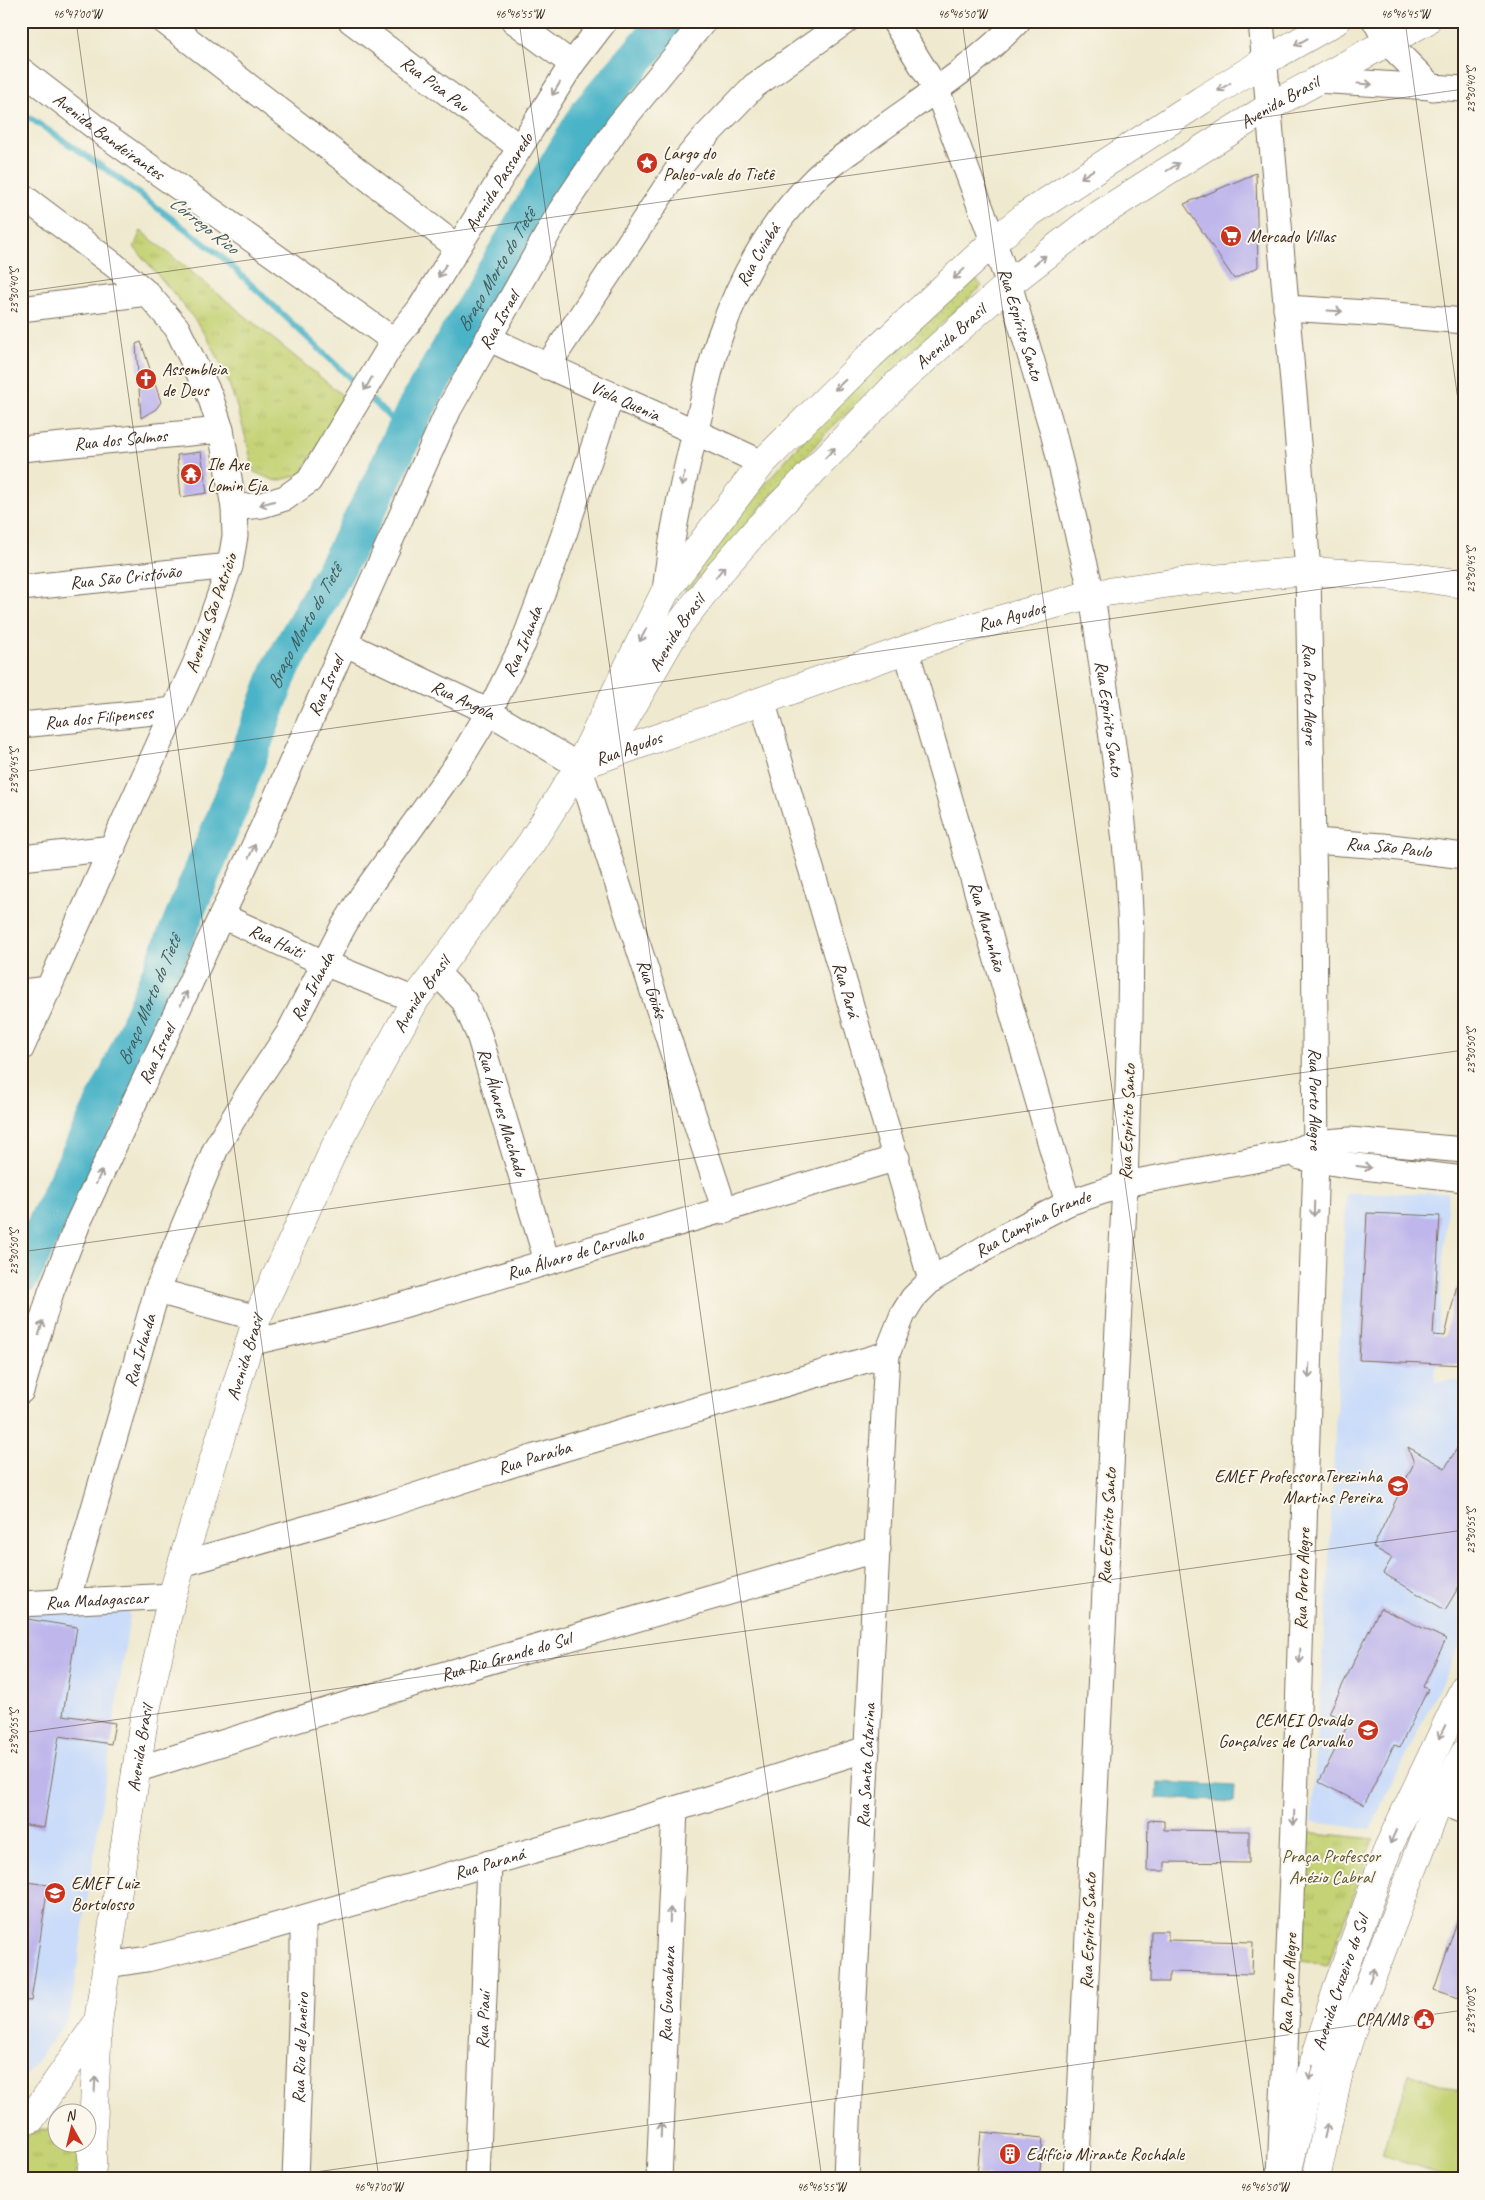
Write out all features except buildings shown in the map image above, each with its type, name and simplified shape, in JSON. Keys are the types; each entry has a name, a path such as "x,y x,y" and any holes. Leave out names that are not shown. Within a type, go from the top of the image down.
{"main road":[{"name":"Avenida Brasil","path":"93,2102 98,2022 108,1965 135,1770 146,1710 172,1596 253,1331 334,1149 415,1000 530,843 579,766 665,592 762,463 836,389 992,243 1071,185 1265,61 1336,21"},
{"name":"Avenida Brasil","path":"579,766 620,726 679,625 719,573 759,527 897,384 1008,284 1094,218 1269,107 1316,80 1382,32 1426,21"},
{"name":"Rua Agudos","path":"579,766 653,738 955,632 1092,594 1197,580 1308,570 1414,577 1464,584"},
{"path":"635,703 635,714 638,724 644,732 653,738"},
{"path":"1413,1792 1464,1688"},
{"path":"1439,1801 1464,1754"},
{"name":"Avenida Cruzeiro do Sul","path":"1286,2179 1312,2068 1339,1983 1388,1848 1413,1792"},
{"name":"Avenida Cruzeiro do Sul","path":"1316,2179 1339,2072 1354,2024 1439,1801"},
{"name":"Avenida Brasil","path":"26,2122 98,2022"},
{"path":"26,2122 48,2116"},
{"name":"Avenida Brasil","path":"90,2179 93,2164 91,2152"}],"street":[{"path":"164,21 457,247"},
{"name":"Rua Pica Pau","path":"351,21 519,147"},
{"path":"514,21 572,64"},
{"name":"Avenida Passaredo","path":"234,508 262,505 285,498 309,480 393,342 419,310 572,64 605,21"},
{"name":"Rua Israel","path":"21,1391 52,1292 78,1223 222,916 448,409 561,210 618,126 704,21"},
{"path":"546,367 672,178 702,140 754,86 846,21"},
{"name":"Rua Espírito Santo","path":"894,21 937,90 1008,284 1053,432 1092,594 1121,803 1128,873 1131,931 1125,1184 1076,2179"},
{"name":"Rua Cuiabá","path":"665,592 675,516 695,431 721,333 752,264 772,232 815,180 882,127 937,90 998,42 1018,21"},
{"name":"Rua Porto Alegre","path":"1261,21 1308,570 1314,841 1316,1152 1296,1773 1280,2179"},
{"path":"1382,32 1433,88"},
{"name":"Avenida Bandeirantes","path":"21,70 108,137 393,342"},
{"path":"1316,80 1464,89"},
{"name":"Avenida São Patrício","path":"21,195 114,264 148,293 178,328 210,396 220,430 234,508 235,536 230,566 196,662 21,1049"},
{"path":"21,309 148,293"},
{"path":"1286,308 1464,321"},
{"name":"Viela Quenia","path":"488,338 546,367 695,431 762,463"},
{"name":"Rua Irlanda","path":"67,1601 157,1292 216,1148 250,1091 288,1034 324,963 362,896 460,760 489,712 523,644 561,543 611,396"},
{"name":"Rua dos Salmos","path":"21,449 220,430"},
{"name":"Rua São Cristóvão","path":"21,588 230,566"},
{"name":"Rua Angola","path":"344,643 489,712 579,766"},
{"name":"Rua Maranhão","path":"906,649 1068,1203"},
{"name":"Rua Pará","path":"762,700 931,1280"},
{"name":"Rua dos Filipenses","path":"21,725 175,710"},
{"name":"Rua Goiás","path":"579,766 726,1211"},
{"name":"Rua São Paulo","path":"1314,841 1383,846 1464,856"},
{"path":"21,858 112,848"},
{"name":"Rua Haiti","path":"222,916 324,963 415,1000"},
{"name":"Rua Álvares Machado","path":"436,972 464,1002 477,1028 547,1261"},
{"path":"21,992 49,988"},
{"name":"Rua Campina Grande","path":"887,1354 903,1314 913,1298 931,1280 1010,1232 1068,1203 1125,1184 1286,1154 1316,1152 1350,1140 1464,1150"},
{"name":"Rua Campina Grande","path":"1316,1152 1347,1166 1464,1180"},
{"name":"Rua Álvaro de Carvalho","path":"253,1331 373,1314 547,1261 726,1211 897,1158"},
{"path":"157,1292 253,1331"},
{"name":"Rua Santa Catarina","path":"846,2179 887,1354"},
{"name":"Rua Paraíba","path":"182,1564 381,1507 534,1457 887,1354"},
{"name":"Rua Rio Grande do Sul","path":"135,1770 435,1677 878,1549"},
{"name":"Rua Madagascar","path":"21,1604 172,1596"},
{"name":"Rua Paraná","path":"108,1965 156,1957 237,1937 675,1810 867,1749"},
{"path":"1413,1792 1464,1811"},
{"name":"Rua Guanabara","path":"659,2179 675,1810"},
{"name":"Rua Piauí","path":"477,2179 489,1863"},
{"name":"Rua Rio de Janeiro","path":"295,2179 303,1971 303,1918"}],"shaded area":[{"name":"EMEF ProfessoraTerezinha Martins Pereira","path":"1346,1193 1448,1193 1435,1381 1464,1381 1464,1637 1370,1829 1311,1822 1327,1602"},
{"name":"EMEF Luiz Bortolosso","path":"124,1608 130,1615 70,2015 21,2082 21,1611"}],"green space":[{"path":"141,231 347,399 300,475 276,481 254,472 241,420 215,351 198,324 134,247"},
{"path":"972,275 982,286 825,434 687,592 679,583 816,425"},
{"name":"Praça Professor Anézio Cabral","path":"1305,1832 1374,1839 1328,1965 1295,1960"},
{"path":"1409,2074 1464,2092 1464,2179 1453,2179 1382,2155"},
{"path":"41,2129 48,2130 48,2152 77,2152 79,2161 73,2179 21,2179 21,2142 31,2133"}],"water":[{"path":"1158,1782 1235,1786 1234,1802 1157,1798"}],"waterway":[{"name":"Braço Morto do Tietê","path":"21,1276 119,1073 231,803 280,670 380,485 417,406 589,113 668,21"},
{"name":"Córrego Rico","path":"21,112 110,172 221,256 353,381"},
{"name":"Córrego Rico","path":"373,401 404,432"}],"place":[{"name":"Largo do Paleo-vale do Tietê","path":"647,163"},
{"name":"Mercado Villas","path":"1231,236"},
{"name":"Assembleia de Deus","path":"146,379"},
{"name":"Ile Axe Lomin Eja","path":"191,474"},
{"name":"EMEF ProfessoraTerezinha Martins Pereira","path":"1398,1486"},
{"name":"CEMEI Osvaldo Gonçalves de Carvalho","path":"1368,1730"},
{"name":"EMEF Luiz Bortolosso","path":"55,1893"},
{"name":"CPA/M8","path":"1424,2019"},
{"name":"Edifício Mirante Rochdale","path":"1010,2154"}]}
